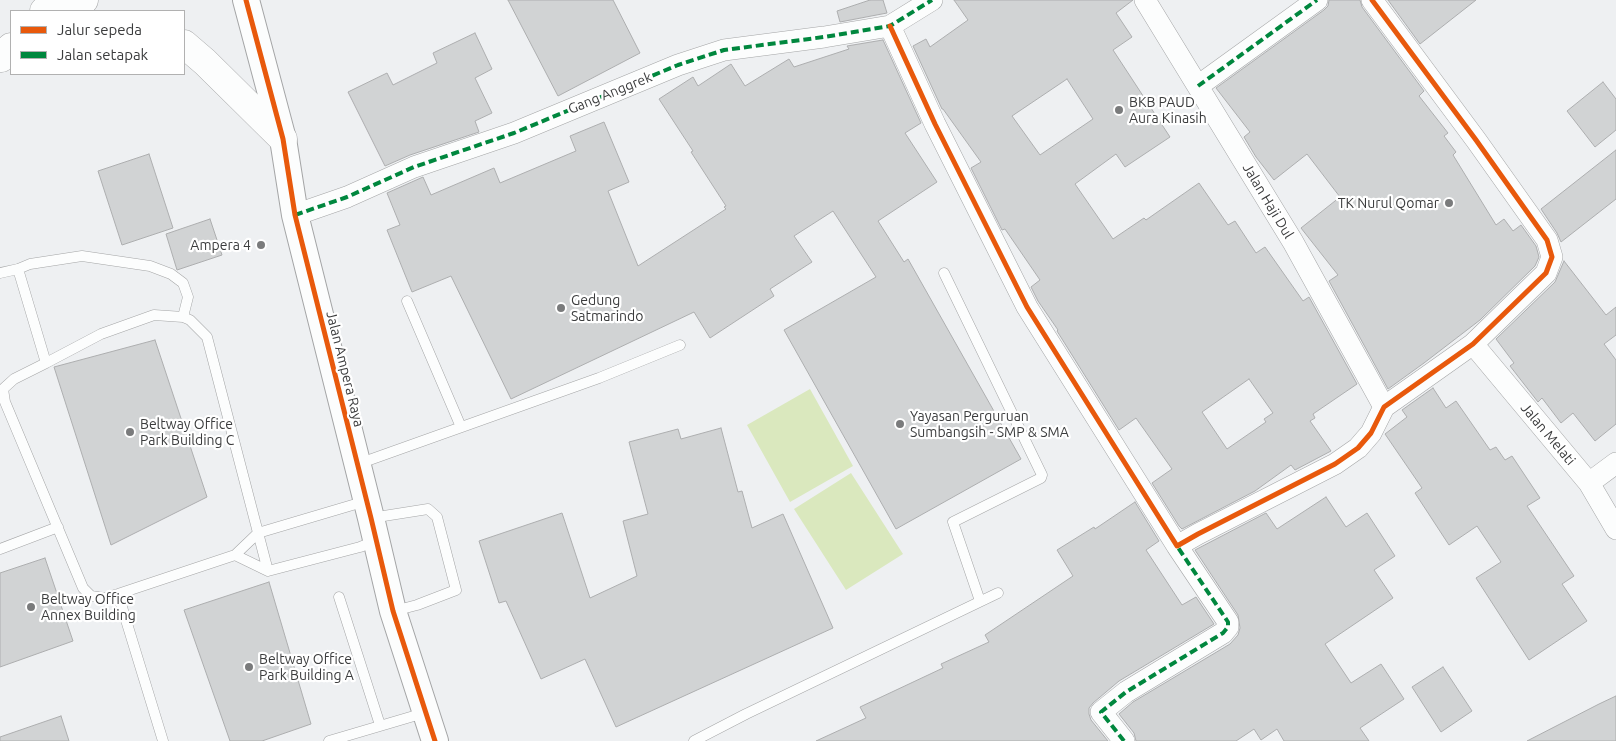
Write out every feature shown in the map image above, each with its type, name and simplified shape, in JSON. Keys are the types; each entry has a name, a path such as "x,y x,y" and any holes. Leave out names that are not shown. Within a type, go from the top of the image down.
{"highway":[{"path":"45,10 55,0"},
{"path":"69,10 84,0"},
{"path":"185,45 283,139"}],"street":[{"name":"Jalan Ampera Raya","path":"246,0 283,139 295,215 393,611 435,741"},
{"name":"Gang Anggrek","path":"295,215 347,197 414,167 514,133 678,65 724,50 890,26 932,0"},
{"name":"Jalan Haji Dul","path":"1145,0 1293,242 1384,407"},
{"path":"1198,86 1317,0"},
{"path":"1177,546 1335,464 1358,448 1371,433 1384,407 1473,344 1546,273 1552,257 1548,240 1372,0"},
{"path":"890,26 935,124 1027,307 1177,546 1228,622 1228,627 1223,633 1126,692 1101,712 1124,741"},
{"name":"Jalan Melati","path":"1473,344 1589,483 1616,529"},
{"path":"1589,483 1616,463"}],"lane":[{"path":"0,274 30,264 82,256 150,266 171,274 183,283 188,297 183,317"},
{"path":"18,269 46,363"},
{"path":"944,273 1042,475 1041,478 953,522 980,601"},
{"path":"407,301 461,427"},
{"path":"268,571 258,533 206,337 190,320 183,317 154,315 101,334 2,384 5,402 83,588 91,596 105,598 235,555 258,533 371,520 428,509 437,517 456,590 417,605 393,611"},
{"path":"358,464 599,378 680,345"},
{"path":"235,555 268,571 360,547 371,520"},
{"path":"0,549 58,527"},
{"path":"694,741 746,714 998,593"},
{"path":"118,594 162,741"},
{"path":"339,597 380,725"},
{"path":"329,741 426,713"}],"green space":[{"path":"810,389 853,466 790,502 747,425"},
{"path":"851,473 903,554 846,590 794,509"}],"building":[{"path":"508,0 613,0 640,53 558,96"},
{"path":"870,0 883,0 887,13 840,22 837,11"},
{"path":"954,0 1133,0 1116,13 1132,37 1113,50 1170,137 1125,167 1116,154 1075,184 1113,239 1144,218 1146,220 1199,183 1228,225 1235,221 1256,253 1265,247 1303,301 1309,297 1357,384 1313,414 1315,418 1310,421 1331,451 1295,470 1291,465 1255,491 1182,529 1179,526 1152,483 1172,469 1136,418 1119,430 1058,330 1038,301 1031,287 1040,280 1005,229 1002,230 971,168 981,162 942,109 913,46 926,39 930,47 968,20","holes":["1067,79 1093,119 1040,155 1012,116","1249,379 1273,413 1264,419 1266,422 1227,449 1202,412"]},
{"path":"1329,0 1360,0 1362,7 1424,91 1419,96 1448,133 1444,136 1456,152 1453,155 1496,225 1504,219 1513,231 1521,225 1536,246 1539,257 1535,266 1480,320 1388,389 1329,281 1338,275 1301,228 1340,197 1307,154 1274,180 1256,157 1244,137 1250,132 1216,88 1324,10 1328,6"},
{"path":"1388,0 1476,0 1420,44"},
{"path":"475,33 492,69 475,78 492,113 475,121 479,132 410,155 385,166 348,92 387,73 393,85 437,63 433,53"},
{"path":"883,40 921,123 905,133 937,182 878,221 904,262 908,259 1021,459 896,529 784,330 876,277 833,211 794,236 812,262 770,289 774,296 710,338 694,312 511,399 451,276 412,292 387,230 400,225 387,193 423,177 431,195 494,168 500,183 576,151 570,136 604,122 629,182 608,191 638,266 726,209 724,207 726,206 691,152 693,151 659,99 693,77 698,86 731,64 745,86 789,59 794,67 849,49 847,46"},
{"path":"1603,82 1616,99 1616,130 1595,147 1567,111"},
{"path":"1616,150 1616,199 1561,242 1541,209"},
{"path":"149,154 173,228 122,245 98,171"},
{"path":"210,219 222,255 177,270 166,234"},
{"path":"1564,261 1606,315 1616,307 1616,335 1604,344 1616,360 1616,424 1595,441 1573,413 1561,423 1542,398 1538,402 1510,366 1514,363 1496,339 1555,282"},
{"name":"Beltway Office Park Building C","path":"155,340 207,497 111,545 54,367"},
{"path":"1433,388 1446,408 1456,401 1490,450 1496,447 1505,460 1512,456 1540,498 1527,506 1574,576 1562,584 1587,621 1529,660 1476,578 1501,562 1477,526 1449,545 1415,493 1422,488 1385,434 1407,417 1402,410"},
{"path":"721,428 738,492 742,491 752,528 783,514 833,628 616,727 585,659 541,679 506,601 499,603 479,541 562,513 590,598 637,576 623,521 648,514 629,442 678,429 681,439"},
{"path":"1326,497 1346,527 1367,513 1395,556 1374,570 1393,598 1325,644 1351,683 1381,664 1404,699 1360,728 1369,741 1284,741 1277,729 1261,740 1254,729 1236,741 1136,741 1134,733 1119,714 1133,702 1230,644 1238,635 1240,628 1238,615 1195,550 1266,513 1277,529"},
{"path":"1135,502 1159,541 1146,550 1182,605 1196,597 1214,624 1119,681 1093,703 1089,708 1091,720 1108,741 816,741 866,718 860,707 943,668 941,664 989,642 985,635 1073,576 1057,550 1094,527 1095,529"},
{"name":"Beltway Office Annex Building","path":"45,558 73,641 0,667 0,573"},
{"name":"Beltway Office Park Building A","path":"269,582 311,724 262,741 230,741 184,610"},
{"path":"1443,667 1472,711 1441,732 1412,687"},
{"path":"1616,696 1616,741 1527,741 1599,704"},
{"path":"61,716 69,741 0,741 0,737"}],"marked path":[{"path":"295,215 347,197 414,167 514,133 678,65 724,50 890,26 932,0"},
{"path":"1198,86 1317,0"},
{"path":"1124,741 1101,712 1126,692 1223,633 1228,627 1228,622 1177,546"}],"cycle path":[{"path":"246,0 283,139 295,215 393,611 435,741"},
{"path":"890,26 935,124 1027,307 1177,546 1335,464 1358,448 1371,433 1384,407 1473,344 1546,273 1552,257 1547,240 1476,140 1372,0"}],"place":[{"name":"BKB PAUD Aura Kinasih","path":"1119,110"},
{"name":"TK Nurul Qomar","path":"1449,203"},
{"name":"Ampera 4","path":"261,245"},
{"name":"Gedung Satmarindo","path":"561,308"},
{"name":"Yayasan Perguruan Sumbangsih - SMP & SMA","path":"900,424"},
{"name":"Beltway Office Park Building C","path":"130,432"},
{"name":"Beltway Office Annex Building","path":"31,607"},
{"name":"Beltway Office Park Building A","path":"249,667"}]}
